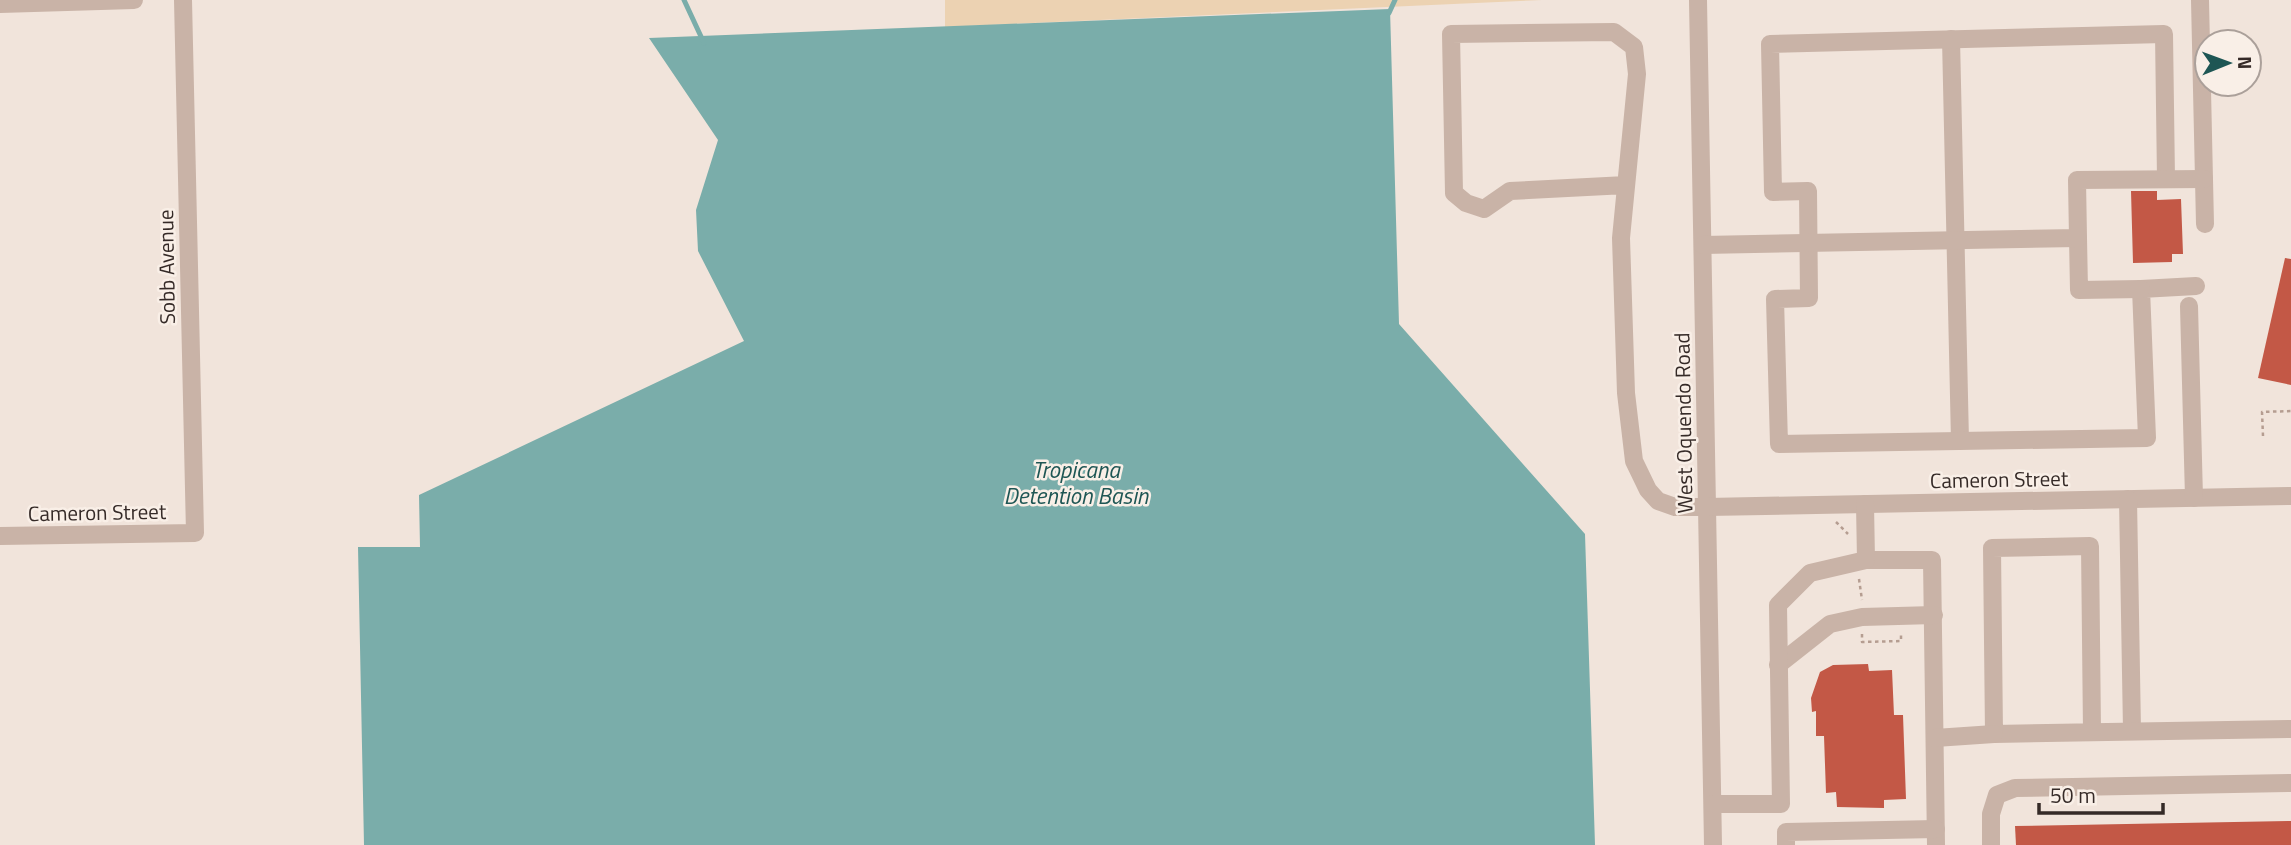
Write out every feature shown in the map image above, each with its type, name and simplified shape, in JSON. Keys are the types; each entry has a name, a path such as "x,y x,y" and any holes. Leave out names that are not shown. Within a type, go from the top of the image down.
{"street":[{"path":"0,4 134,0"},
{"name":"Sobb Avenue","path":"183,0 195,533"},
{"name":"West Oquendo Road","path":"1698,0 1713,845"},
{"path":"2200,0 2206,224"},
{"path":"1614,32 1634,47 1637,74 1626,186 1510,191 1484,209 1466,203 1454,192 1451,34 1614,32"},
{"path":"2141,289 2147,438 1779,444 1774,299 1809,298 1808,191 1773,192 1770,44 2164,34 2166,179"},
{"path":"1951,39 1959,441"},
{"path":"2196,286 2079,290 2077,180 2204,178"},
{"name":"Cameron Street","path":"1626,186 1622,251 1626,393 1634,461 1648,490 1658,501 1675,507 1707,507 2291,496"},
{"path":"1703,245 2078,238"},
{"path":"2189,355 2194,498"},
{"path":"2128,499 2132,730"},
{"path":"1859,561 1865,504"},
{"name":"Cameron Street","path":"0,536 195,533"},
{"path":"1994,734 1992,548 2090,546 2092,732"},
{"path":"1713,804 1781,804 1778,605 1810,573 1859,561 1932,559 1936,837 1786,832 1786,845"},
{"path":"1778,665 1830,624 1862,617 1934,615"},
{"path":"1935,738 2132,730 2291,729"},
{"path":"1991,845 1991,814 1997,795 2015,788 2291,783"}],"path":[{"path":"2263,436 2262,412 2291,411"},
{"path":"1836,522 1848,536 1846,551 1859,561 1862,642 1901,641 1900,616"}],"sand":[{"path":"945,0 1542,0 945,27"}],"water":[{"name":"Tropicana Detention Basin","path":"1390,9 1399,324 1585,534 1595,845 364,845 358,547 420,547 419,495 744,341 698,251 696,210 718,140 649,38"}],"building":[{"path":"2131,191 2157,191 2157,200 2181,199 2183,254 2172,254 2172,262 2133,263"},
{"path":"2285,258 2291,259 2291,385 2258,378"},
{"path":"1868,664 1869,671 1892,670 1894,715 1903,715 1906,799 1884,800 1884,808 1837,807 1836,792 1826,793 1824,736 1816,736 1816,711 1812,712 1811,698 1820,672 1833,665"},
{"path":"2291,821 2291,845 2016,845 2015,826"}],"waterway":[{"path":"684,0 704,43"},
{"path":"1389,13 1395,0"}]}
